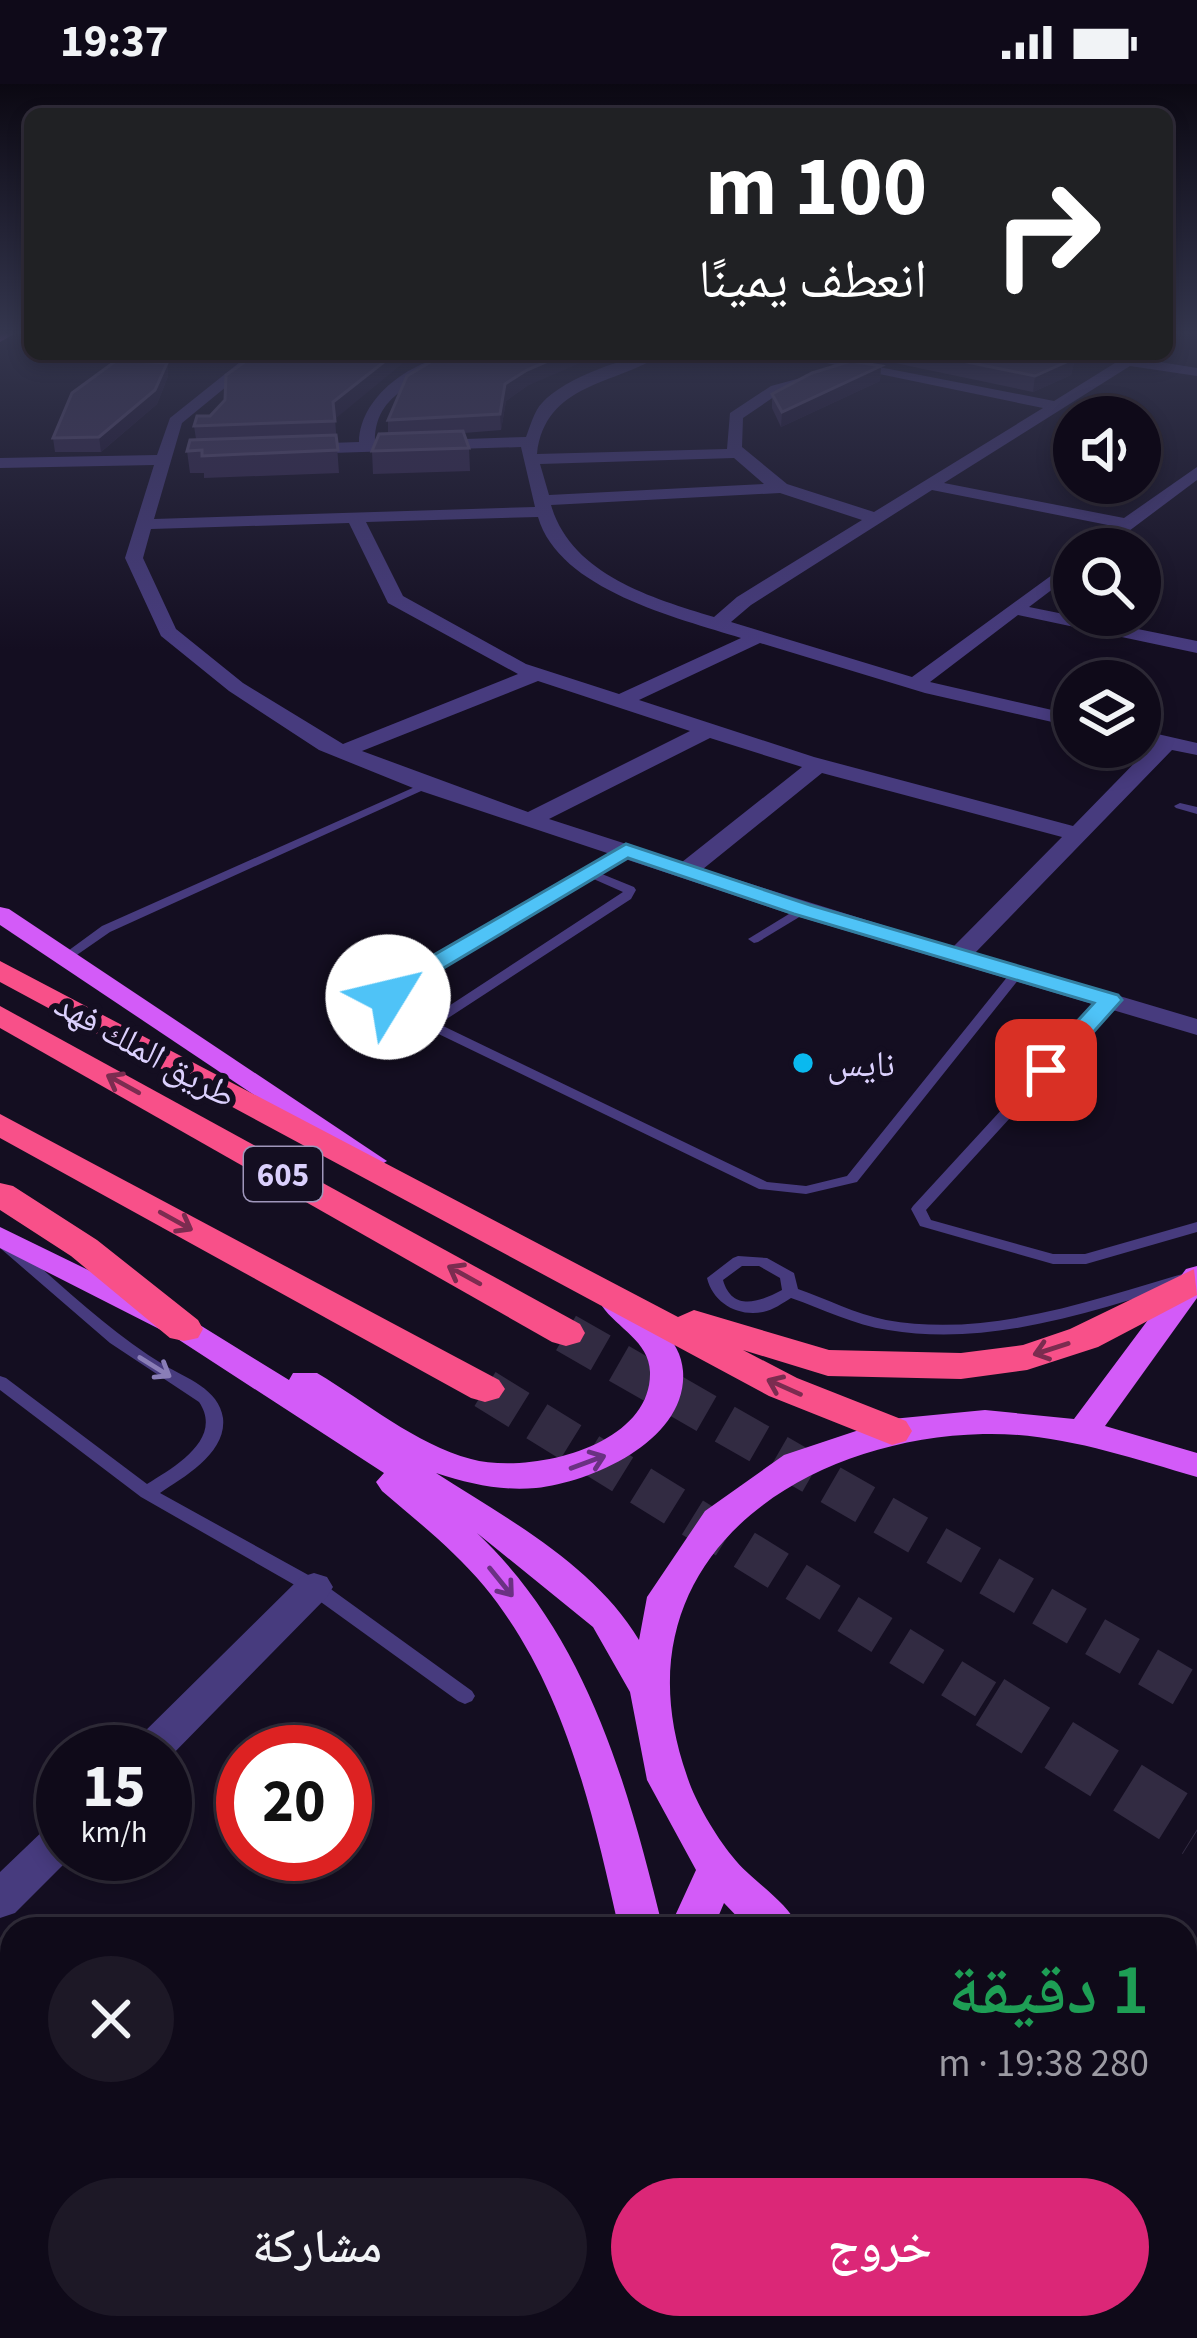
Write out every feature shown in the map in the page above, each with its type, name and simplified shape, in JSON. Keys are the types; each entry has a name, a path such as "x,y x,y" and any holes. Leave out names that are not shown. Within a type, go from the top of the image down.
{"highway":[{"path":"0,970 589,1287 783,1387 892,1431"},
{"name":"طريق الملك فهد","path":"0,1015 566,1333"},
{"name":"605","path":"0,1124 485,1389"},
{"path":"0,1195 84,1248 197,1337"},
{"path":"589,1287 805,1357 897,1368 1028,1357 1084,1339 1196,1278"}],"main road":[{"path":"0,914 417,1191"},
{"path":"0,1238 197,1337 308,1382 424,1455 459,1470 504,1477 554,1472 625,1446 646,1428 664,1386 656,1340 635,1317 589,1287"},
{"path":"1083,1431 1196,1278"},
{"path":"197,1337 510,1537 606,1617 650,1691 667,1780 718,1869 766,1917"},
{"path":"288,1394 467,1543 510,1592 584,1724 638,1917"},
{"path":"650,1691 666,1598 718,1520 796,1464 892,1431 985,1422 1083,1431 1197,1465"},
{"path":"696,1917 718,1869"}],"street":[{"path":"174,439 174,455 134,558 168,632 236,687 327,746 426,785 802,910 1197,1027"},
{"path":"366,439 367,447"},
{"path":"535,439 531,451 548,526 586,571 677,612 915,684 1053,716"},
{"path":"737,439 738,453 753,471 794,497 876,518"},
{"path":"718,624 744,601 1003,439"},
{"path":"278,449 738,453"},
{"path":"0,463 174,455"},
{"path":"1123,528 1197,472"},
{"path":"930,485 1128,524"},
{"path":"145,524 355,518 779,488"},
{"path":"355,518 395,599 537,674 818,766 1078,834"},
{"path":"915,684 1053,580"},
{"path":"1014,609 1197,647"},
{"path":"621,701 758,637"},
{"path":"344,751 537,674"},
{"path":"533,818 709,730"},
{"path":"1161,741 1197,749"},
{"path":"960,954 1167,742"},
{"path":"686,871 818,766"},
{"path":"176,1725 314,1587"},
{"path":"0,1900 36,1865"}],"lane":[{"path":"67,956 106,929 426,785"},
{"path":"1180,806 1197,811"},
{"path":"626,850 388,991 396,1008 764,1186 806,1190 851,1179 1017,974"},
{"path":"430,1024 630,890 588,873"},
{"path":"754,939 802,910"},
{"path":"1110,1000 918,1209 925,1223 1053,1259 1086,1259 1197,1227"},
{"path":"0,1238 137,1356 204,1397 214,1413 214,1430 206,1447 148,1493"},
{"path":"790,1292 885,1325 978,1328 1196,1278"},
{"path":"0,1382 148,1493 314,1587 465,1696"}],"building":[{"path":"337,439 338,450 202,456 202,450 187,451 190,440"},
{"path":"377,439 466,439 469,448 372,451"}],"tunnel":[{"path":"566,1333 1197,1695"},
{"path":"485,1389 995,1705"},
{"path":"990,1702 1197,1831"}],"place":[{"name":"نايس","path":"803,1063"}],"route":[{"path":"388,997 388,991 626,850 802,910 1110,1000 1046,1070"}]}
